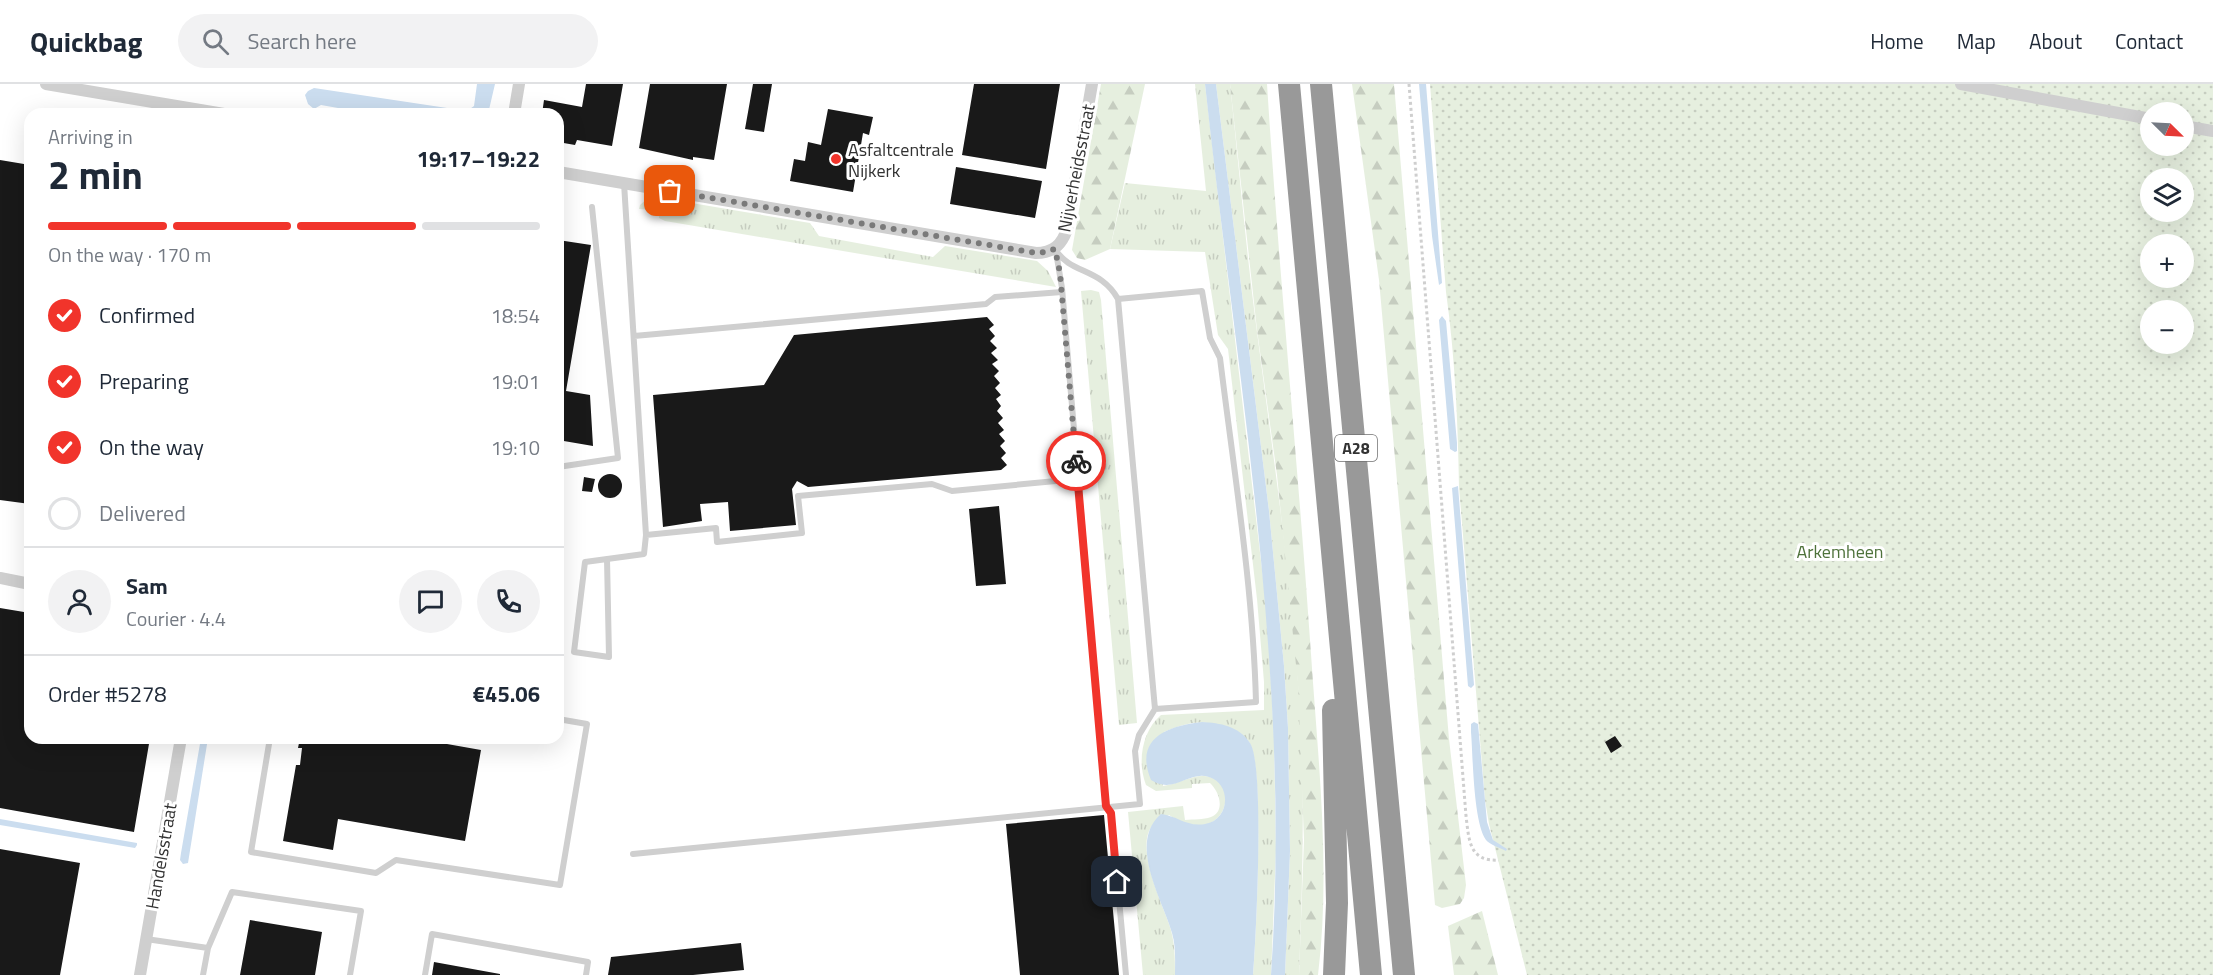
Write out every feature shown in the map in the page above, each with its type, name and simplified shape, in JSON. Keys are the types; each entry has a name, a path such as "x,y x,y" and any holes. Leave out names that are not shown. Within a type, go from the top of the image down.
{"highway":[{"name":"A28","path":"1289,84 1371,975"},
{"name":"A28","path":"1322,84 1404,975"},
{"name":"A28","path":"1330,535 1337,903 1334,975"},
{"name":"A28","path":"1389,811 1418,975"}],"street":[{"path":"46,84 188,108"},
{"path":"515,108 519,84"},
{"name":"Nijverheidsstraat","path":"564,173 1036,253 1046,252 1055,249 1062,241 1067,229 1092,84"},
{"path":"1961,84 2140,117"},
{"path":"2194,128 2213,131"},
{"path":"0,578 24,583"},
{"name":"Handelsstraat","path":"140,975 180,744"}],"lane":[{"path":"607,559 609,657 574,652 585,562 607,559 644,554 646,535 624,183"},
{"path":"564,466 618,458 592,207"},
{"path":"1055,249 1062,292 1106,806 1111,813 1126,975"},
{"path":"633,854 1140,804 1135,751 1139,735 1155,709 1118,299 1103,280 1062,259 1055,249"},
{"path":"1118,299 1202,291 1210,338 1220,357 1255,651 1256,702 1155,709"},
{"path":"634,336 986,304 995,297 1062,292"},
{"path":"646,535 716,528 717,542 802,533 798,496 932,484 952,491 1077,479"},
{"path":"269,744 251,852 376,873 396,860 560,885 587,724 564,720"},
{"path":"203,975 208,948 232,892 361,911 350,975"},
{"path":"425,975 432,934 588,962 586,975"},
{"path":"147,939 208,948"}],"path":[{"path":"1409,84 1466,816 1471,846 1478,857 1485,860 1499,860"}],"green space":[{"path":"1101,84 1145,84 1110,249 1085,260 1077,258 1072,250"},
{"path":"1195,84 1205,84 1267,612 1274,736 1276,850 1271,975 1253,975 1258,816 1254,757 1249,742 1241,734 1230,729 1205,723 1182,725 1164,732 1163,786 1204,776 1215,779 1222,786 1225,795 1225,805 1220,815 1212,822 1201,825 1186,823 1169,815 1153,825 1148,834 1146,846 1148,860 1169,924 1175,955 1175,975 1143,975 1128,812 1183,806 1185,820 1202,819 1216,814 1220,806 1216,791 1210,783 1192,784 1192,788 1156,791 1146,785 1142,767 1143,747 1149,729 1161,715 1264,710 1257,599 1228,349 1218,335 1205,252 1110,249 1125,183 1206,191"},
{"path":"1216,84 1230,84 1249,270 1295,644 1303,776 1299,975 1285,975 1290,851 1288,728 1284,666 1269,511"},
{"path":"1230,84 1267,84 1320,774 1323,895 1318,975 1299,975 1304,840 1298,685 1277,475 1257,330"},
{"path":"1352,84 1394,84 1449,739 1466,885 1464,898 1460,904 1442,908 1435,905 1379,280"},
{"name":"Arkemheen","path":"1430,84 2213,84 2213,975 1527,975 1485,800 1459,487 1457,414"},
{"path":"650,196 810,223 819,236 933,257 945,246 1037,261 1048,271 1056,287 665,221 659,218 659,210 639,209 640,205"},
{"path":"1081,291 1099,292 1101,300 1137,723 1119,725"},
{"path":"1482,911 1498,975 1454,975 1448,926"}],"water":[{"path":"477,84 495,84 489,108 471,108 474,106"},
{"path":"1205,84 1216,84 1269,511 1284,666 1288,728 1290,851 1285,975 1271,975 1276,863 1274,751 1268,640 1258,528"},
{"path":"1419,84 1426,84 1442,283 1439,285 1432,236"},
{"path":"314,88 447,108 338,108 321,105 313,108 308,104 305,95"},
{"path":"1442,316 1446,321 1457,443 1455,452 1450,449 1439,320"},
{"path":"1458,486 1474,685 1471,688 1468,686 1452,488"},
{"path":"1202,722 1235,729 1246,737 1255,758 1258,854 1253,975 1175,975 1173,938 1150,872 1147,840 1151,826 1161,814 1198,825 1213,821 1223,809 1225,802 1222,787 1209,777 1195,777 1167,785 1159,784 1151,780 1147,766 1150,745 1157,737 1176,727"},
{"path":"1474,722 1478,724 1487,822 1493,840 1507,849 1506,851 1486,840 1478,819 1471,732 1471,724"},
{"path":"200,744 207,744 188,863 183,864 180,860"},
{"path":"0,819 137,843 137,845 135,848 0,825"}],"building":[{"path":"586,84 623,84 612,146 577,140 575,145 564,143 564,108 543,108 544,100 582,107"},
{"path":"650,84 727,84 714,160 693,157 693,160 639,148"},
{"path":"753,84 772,84 764,132 745,129"},
{"path":"974,84 1060,84 1046,169 962,155"},
{"path":"828,109 873,117 869,135 863,133 853,192 790,181 794,159 805,161 808,142 821,145"},
{"path":"0,160 24,164 24,503 0,500"},
{"path":"956,167 1042,181 1035,218 950,204"},
{"path":"564,241 591,245 566,391 590,395 593,446 564,441"},
{"path":"987,317 994,325 989,329 995,336 990,341 997,348 991,353 998,360 992,364 999,371 994,376 1000,383 995,388 1001,395 996,399 1001,406 997,411 1003,418 998,423 1004,430 999,434 1005,441 1000,446 1006,453 1001,458 1007,465 1001,470 808,487 797,481 792,489 796,525 730,531 728,502 700,504 702,521 663,527 653,395 764,385 794,335"},
{"path":"610,474 619,477 622,486 619,495 610,498 601,495 598,486 601,477"},
{"path":"584,477 595,479 592,492 582,491"},
{"path":"999,506 1006,584 976,586 969,509"},
{"path":"0,608 24,612 24,744 149,744 134,832 0,808"},
{"path":"1615,736 1622,746 1611,753 1605,742"},
{"path":"299,744 447,744 481,750 465,841 338,819 333,850 283,841 296,765 300,765 302,748 298,748"},
{"path":"1104,815 1119,975 1020,975 1006,824"},
{"path":"0,849 80,863 60,975 0,975"},
{"path":"250,920 322,932 315,975 240,975"},
{"path":"741,943 744,970 693,975 608,975 611,957"},
{"path":"434,962 500,974 500,975 432,975"}],"way so far":[{"path":"670,191 1036,253 1055,249 1060,273 1076,461"}],"place":[{"name":"Asfaltcentrale Nijkerk","path":"836,159"}],"route":[{"path":"1076,461 1106,806 1111,813 1117,882"}]}
